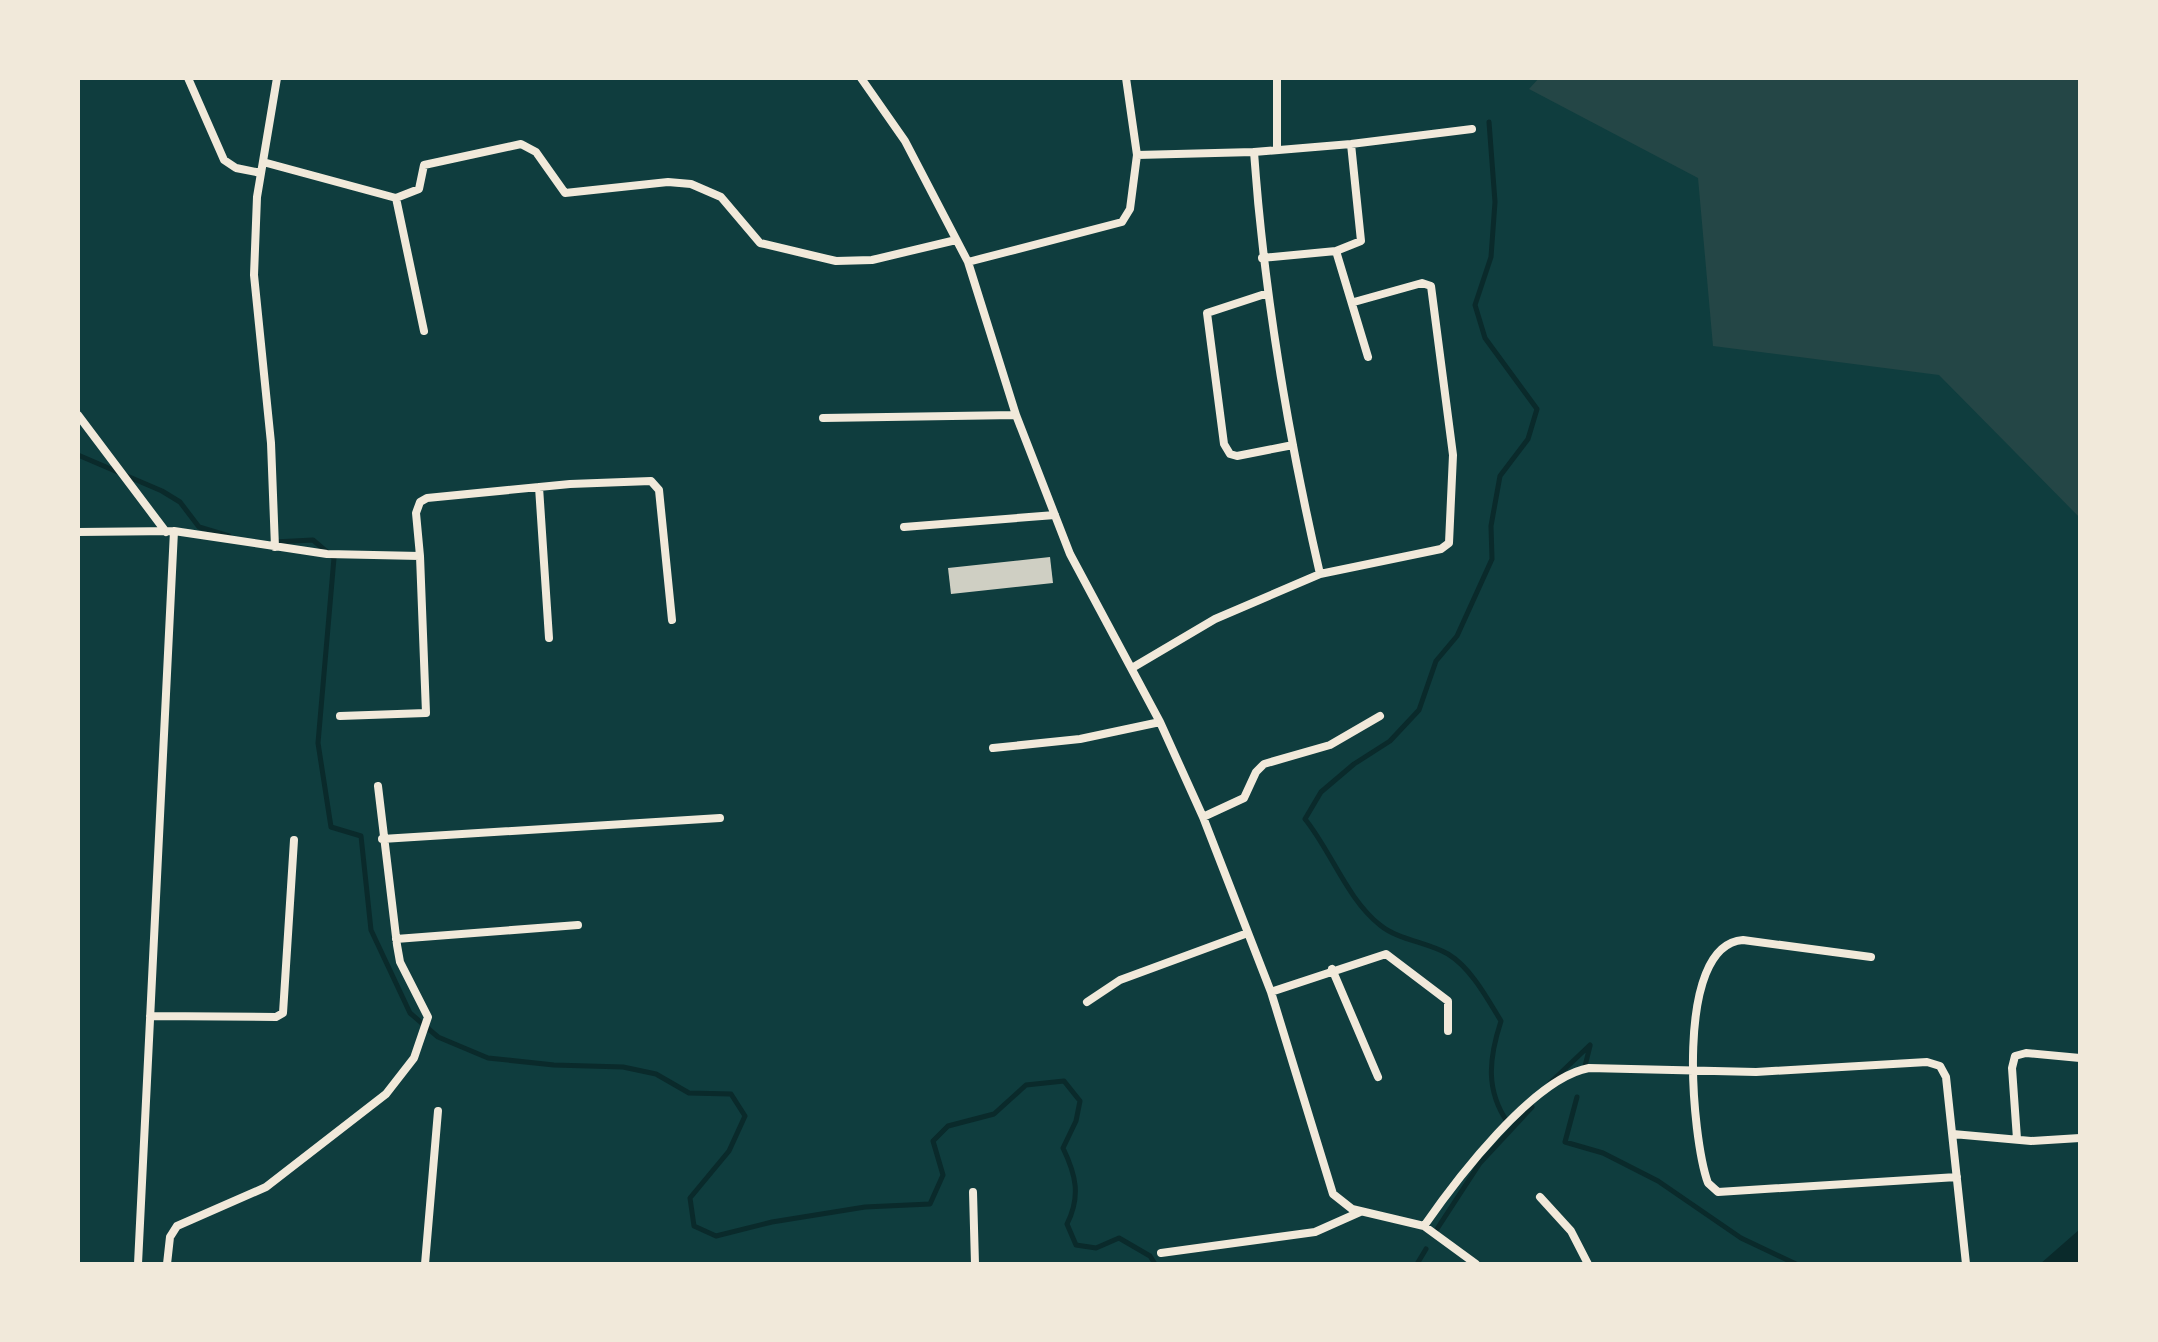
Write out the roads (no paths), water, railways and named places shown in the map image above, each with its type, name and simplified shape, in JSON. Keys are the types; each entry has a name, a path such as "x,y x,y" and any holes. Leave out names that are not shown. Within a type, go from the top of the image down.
{"street":[{"path":"188,78 224,160 236,168 261,173"},
{"path":"274,545 254,275 257,197 277,78"},
{"path":"861,78 905,141 968,262 1016,415 1070,554 1160,722 1203,817 1245,934 1271,992 1333,1194 1344,1206 1424,1226 1476,1264"},
{"path":"968,262 1122,222 1130,209 1137,155 1126,78"},
{"path":"1277,78 1277,149"},
{"path":"1137,155 1254,152 1472,129"},
{"path":"263,162 396,198 419,189 424,165 521,144 536,152 565,193 678,182 717,194 760,243 773,248 854,262 956,240"},
{"path":"1262,258 1336,251 1357,246 1363,239 1351,144"},
{"path":"1254,152 1262,258 1293,445 1320,574"},
{"path":"396,198 424,331"},
{"path":"1336,251 1354,302 1368,357"},
{"path":"1132,668 1215,619 1320,574 1441,549 1451,536 1453,455 1431,286 1422,283 1354,302"},
{"path":"1268,293 1207,313 1224,444 1230,454 1237,456 1293,445"},
{"path":"78,415 132,487 170,531 138,1264"},
{"path":"823,418 1016,415"},
{"path":"340,716 422,715 427,711 416,513 423,499 539,487 654,483 659,490 672,620"},
{"path":"539,487 549,638"},
{"path":"904,527 1055,515"},
{"path":"78,532 170,531 332,554 420,556"},
{"path":"1203,817 1244,798 1256,772 1264,764 1330,745 1380,716"},
{"path":"993,748 1080,739 1160,722"},
{"path":"167,1264 170,1237 177,1226 266,1187 386,1094 414,1058 428,1017 400,962 382,839 378,786"},
{"path":"382,839 720,818"},
{"path":"150,1016 276,1017 283,1013 294,840"},
{"path":"396,939 578,925"},
{"path":"1087,1002 1120,980 1245,934"},
{"path":"1871,957 1743,940 1731,942 1710,964 1698,998 1692,1031 1704,1173 1708,1183 1718,1192 1957,1177"},
{"path":"1271,992 1332,969 1389,955 1427,989 1448,1001 1448,1031"},
{"path":"1332,969 1378,1077"},
{"path":"2017,1139 2012,1068 2015,1056 2026,1053 2080,1058"},
{"path":"1424,1226 1507,1124 1570,1073 1589,1068 1756,1072 1935,1063 1946,1077 1966,1264"},
{"path":"425,1264 438,1111"},
{"path":"1953,1134 2017,1139 2080,1138"},
{"path":"973,1192 975,1264"},
{"path":"1540,1197 1571,1231 1588,1264"},
{"path":"1161,1253 1315,1232 1360,1211"}],"waterway":[{"path":"1489,122 1495,202 1491,257 1475,305 1485,338 1537,409 1528,439 1500,476 1491,526 1492,559 1457,636 1436,661 1419,710 1390,741 1354,764 1321,792 1305,819 1368,914 1387,930 1448,954 1464,967 1484,993 1501,1021 1491,1074 1496,1098 1508,1123"},
{"path":"78,455 162,491 180,502 199,527 229,536"},
{"path":"274,542 313,540 334,558 318,743 331,827 361,836 371,930 410,1013 438,1037 488,1058 554,1065 623,1067 656,1074 689,1093 731,1094 745,1116 729,1151 690,1198 694,1226 716,1236 772,1222 865,1207 930,1204 943,1175 933,1141 948,1126 994,1114 1026,1085 1064,1081 1080,1101 1076,1121 1063,1148 1075,1186 1074,1204 1067,1224 1076,1245 1096,1248 1119,1238 1150,1256 1155,1264"},
{"path":"1550,1083 1590,1045"},
{"path":"1585,1066 1590,1046"},
{"path":"1577,1097 1565,1142 1603,1153 1658,1181 1741,1238 1796,1264"},
{"path":"1437,1229 1480,1163 1532,1107"},
{"path":"1417,1264 1426,1249"}]}
